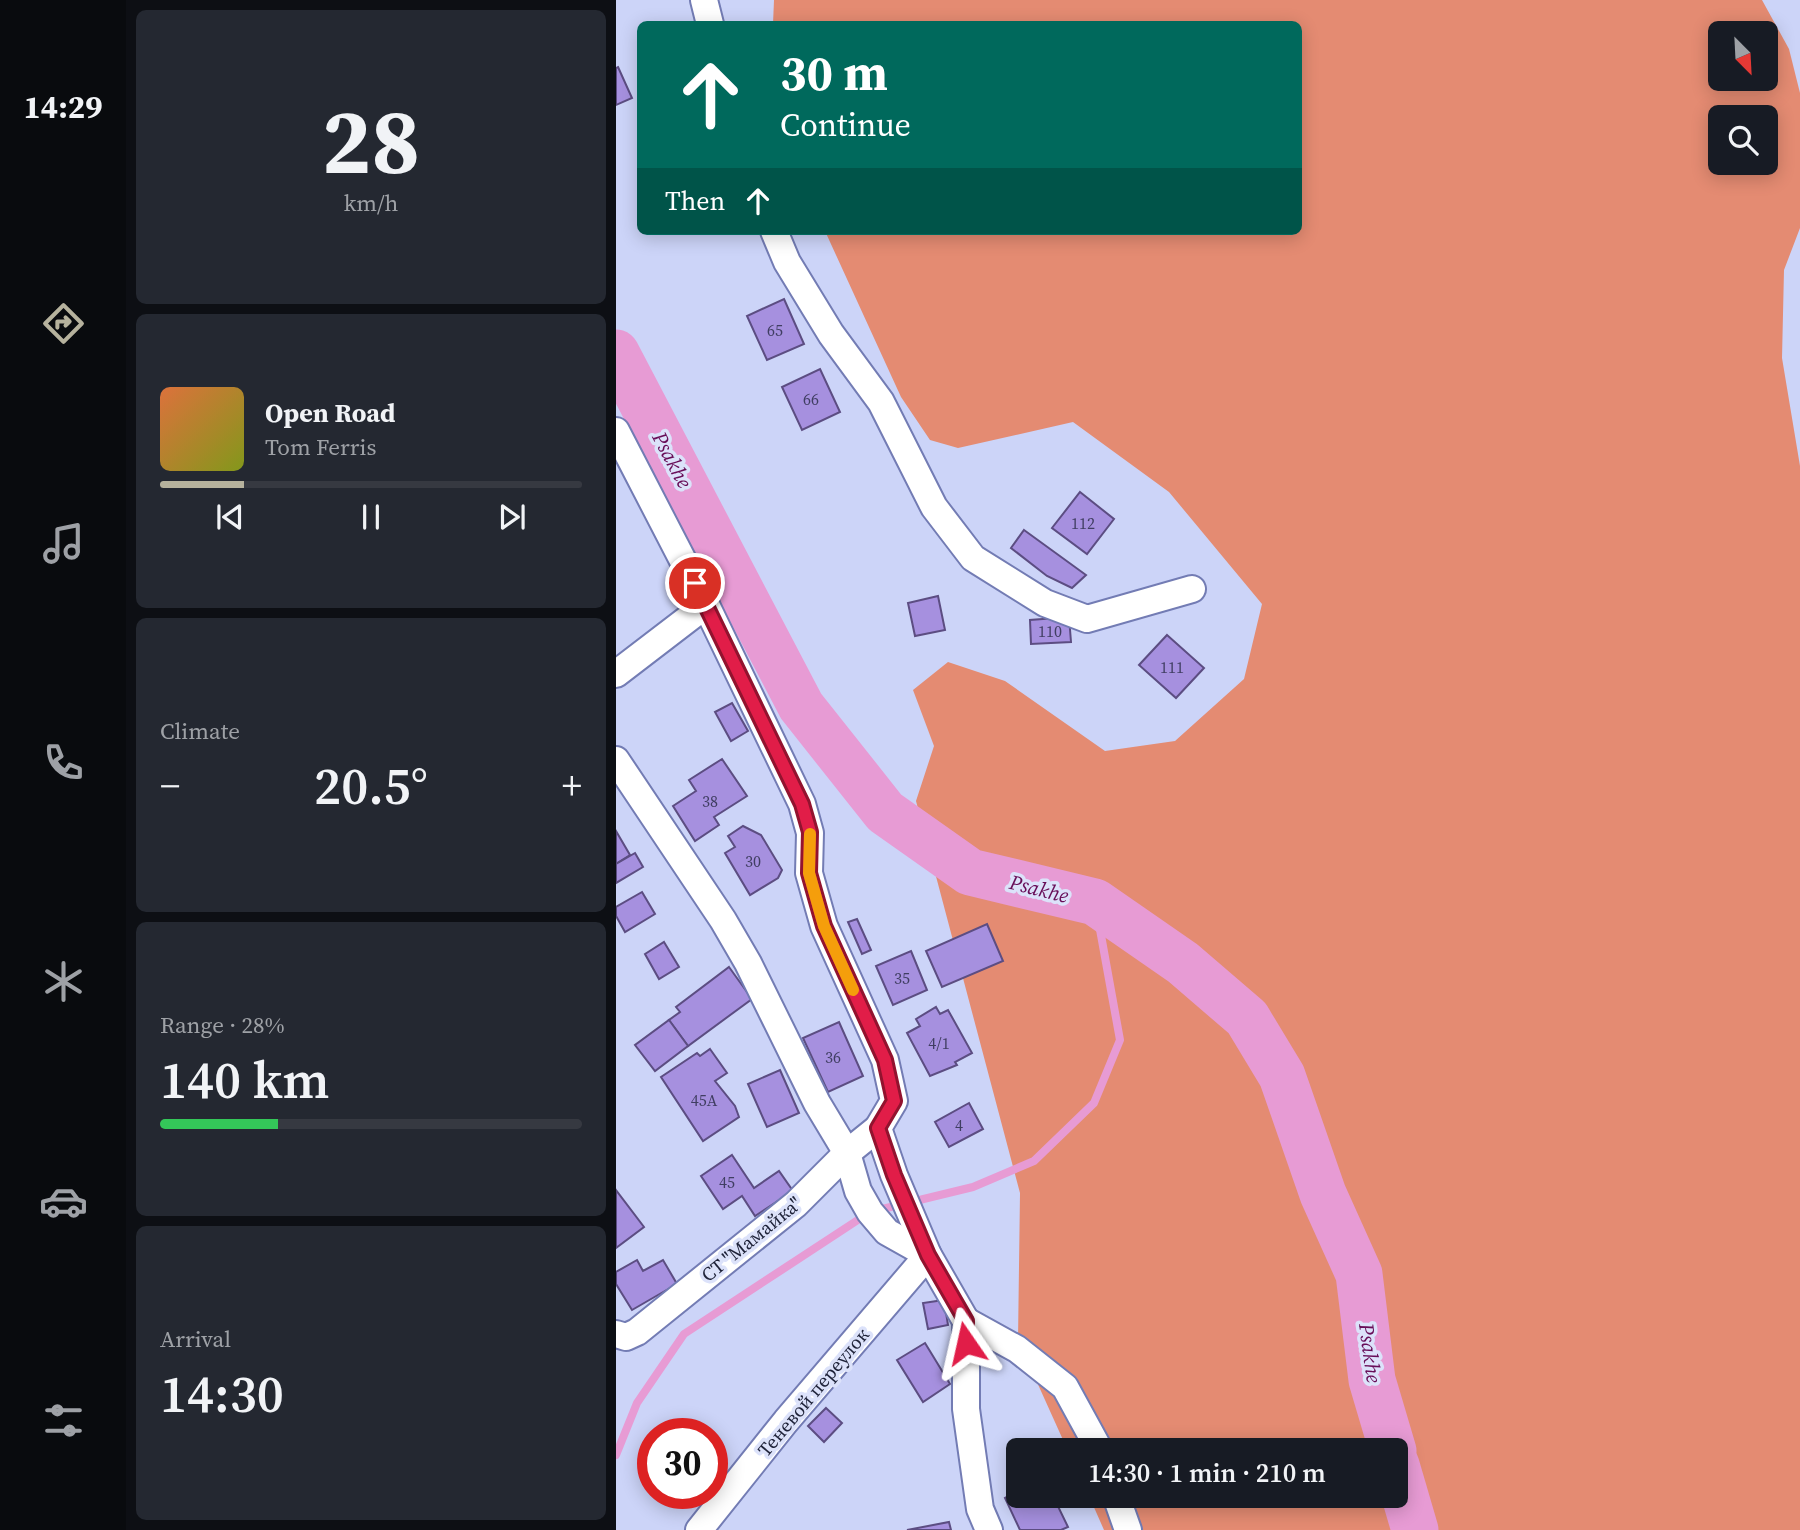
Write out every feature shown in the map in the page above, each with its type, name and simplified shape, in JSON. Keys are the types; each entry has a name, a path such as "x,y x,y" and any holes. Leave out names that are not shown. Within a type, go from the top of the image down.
{"street":[{"path":"704,0 709,21"},
{"path":"776,235 787,262 825,323 881,402 933,507 973,558 1045,603 1087,619 1192,589"},
{"path":"616,431 706,605 802,804 810,832 809,873 824,926 885,1060 894,1101 878,1128 923,1244 966,1321 966,1409 980,1509 989,1530"},
{"path":"616,674 706,605"},
{"path":"616,761 723,920 817,1103 848,1153 858,1191 870,1212 887,1232 923,1244"},
{"name":"СТ \"Мамайка\"","path":"616,1334 626,1337 637,1332 796,1205 848,1153 878,1128"},
{"name":"Теневой переулок","path":"699,1530 923,1244"},
{"path":"966,1321 1017,1349 1065,1387 1093,1438"},
{"path":"1120,1508 1128,1530"}],"shaded area":[{"path":"774,0 1762,0 1774,21 1708,21 1708,91 1778,91 1778,29 1789,49 1800,93 1800,228 1784,270 1782,358 1800,466 1800,1530 1104,1530 1094,1508 1408,1508 1408,1438 1062,1438 1018,1340 1020,1193 916,801 934,746 913,690 948,662 1005,681 1105,751 1175,741 1244,679 1262,604 1169,492 1073,422 958,448 930,440 901,397 827,235 1302,235 1302,21 773,21"}],"building":[{"path":"618,67 632,98 616,105 616,68"},
{"path":"784,299 804,344 767,360 747,316"},
{"path":"820,369 840,412 802,430 782,387"},
{"path":"1080,492 1114,519 1087,554 1052,528"},
{"path":"1024,530 1086,575 1072,588 1047,576 1011,548"},
{"path":"938,596 945,630 915,636 908,603"},
{"path":"1069,617 1071,642 1031,644 1030,620"},
{"path":"1167,635 1204,668 1176,698 1139,665"},
{"path":"732,703 748,731 731,741 715,712"},
{"path":"722,759 747,796 714,817 719,825 695,841 673,806 696,791 689,780"},
{"path":"743,826 761,835 782,870 778,878 750,895 725,853 735,847 728,836"},
{"path":"616,831 630,855 616,864"},
{"path":"635,853 643,867 616,883 616,864"},
{"path":"642,892 655,914 625,932 616,916 616,907"},
{"path":"857,919 871,950 862,954 848,922"},
{"path":"987,924 1003,961 942,987 926,951"},
{"path":"664,942 679,967 659,979 645,954"},
{"path":"911,951 927,990 893,1005 876,966"},
{"path":"729,967 752,999 688,1046 669,1020 680,1012 676,1007"},
{"path":"936,1007 940,1014 948,1010 972,1053 955,1062 957,1065 930,1076 907,1033 920,1026 916,1019"},
{"path":"669,1020 688,1046 655,1071 635,1045"},
{"path":"839,1022 863,1076 828,1092 803,1038"},
{"path":"710,1049 727,1073 715,1081 735,1106 739,1117 703,1141 661,1077 697,1053 700,1056"},
{"path":"780,1070 799,1113 767,1127 748,1084"},
{"path":"969,1103 983,1129 949,1147 935,1122"},
{"path":"732,1155 754,1188 779,1171 793,1191 755,1216 742,1196 723,1209 701,1176"},
{"path":"616,1190 644,1227 616,1248"},
{"path":"637,1260 643,1271 663,1260 677,1284 632,1310 616,1284 616,1272"},
{"path":"944,1300 948,1325 928,1329 923,1303"},
{"path":"925,1343 950,1384 923,1402 897,1360"},
{"path":"826,1408 842,1423 824,1442 808,1426"},
{"path":"1010,1508 1059,1508 1068,1527 1061,1530 1020,1530"},
{"path":"949,1522 951,1530 907,1530"}],"waterway":[{"name":"Psakhe","path":"616,353 801,706 885,812 970,872 1095,902 1183,963 1247,1018 1282,1076 1323,1194 1359,1274 1372,1380 1389,1438"},
{"path":"616,1455 637,1403 684,1334 870,1212 973,1187 1034,1161 1094,1103 1120,1040 1095,902"},
{"name":"Psakhe","path":"1408,1506 1415,1530"}],"slow traffic":[{"path":"810,834 809,873 824,926 853,990"}],"route":[{"path":"695,583 802,804 810,832 809,873 824,926 885,1060 894,1101 878,1128 894,1175 928,1255 966,1321 966,1343"}]}
